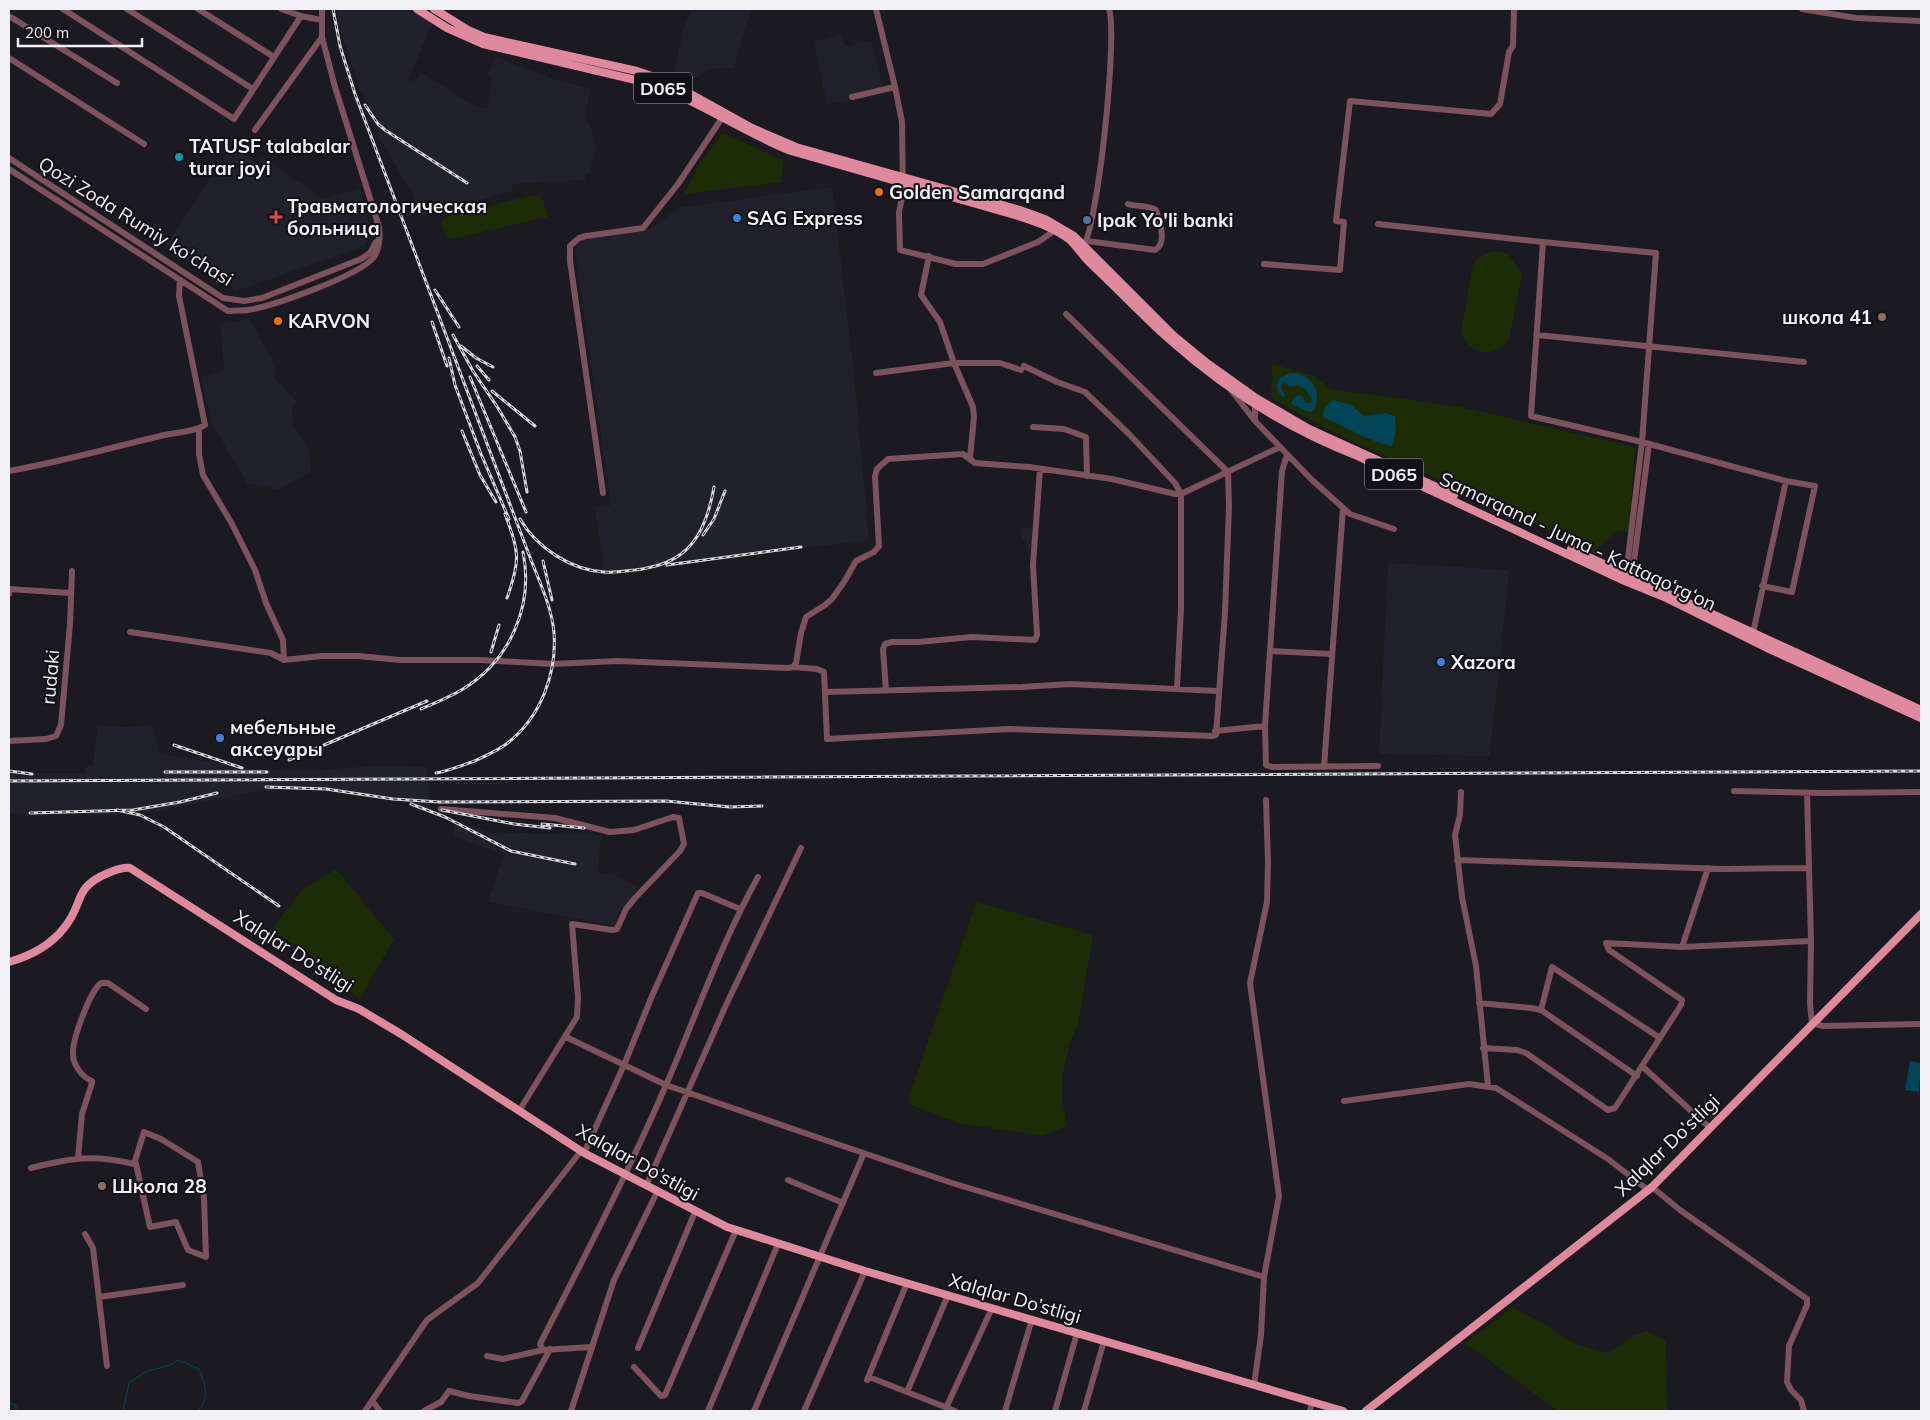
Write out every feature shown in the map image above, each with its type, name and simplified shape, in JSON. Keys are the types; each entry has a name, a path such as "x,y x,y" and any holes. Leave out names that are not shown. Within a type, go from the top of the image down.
{"main road":[{"name":"D065","path":"417,9 447,28 483,44 668,89 762,140 791,152 903,181"},
{"name":"D065","path":"434,9 468,30 484,37 637,70 669,82 752,128 796,147 903,181"},
{"name":"Samarqand - Juma - Kattaqo‘rg‘on","path":"903,181 1018,216 1084,246 1169,339 1228,387 1256,402 1309,429 1753,633 1769,644"},
{"name":"Samarqand - Juma - Kattaqo‘rg‘on","path":"903,181 1032,214 1062,228 1074,236 1173,335 1256,402 1298,430 1620,578 1769,644 1921,718"},
{"name":"Samarqand - Juma - Kattaqo‘rg‘on","path":"1802,660 1921,710"},
{"name":"Xalqlar Do’stligi","path":"9,962 27,957 62,931 90,881 118,869 130,868 336,1000 359,1009 401,1034 582,1152 695,1212 736,1230 865,1271 1343,1411"},
{"name":"Xalqlar Do’stligi","path":"1366,1411 1650,1188 1921,914"}],"street":[{"path":"62,9 234,119 301,16"},
{"path":"127,9 253,89"},
{"path":"198,9 274,57"},
{"path":"281,9 321,20"},
{"path":"322,9 322,37 335,87 380,227 380,234"},
{"path":"876,9 902,122 903,181 899,212 899,248 904,252 929,256 956,264 983,264 1038,242 1054,231"},
{"path":"1108,9 1111,16 1111,30 1107,110 1098,184 1084,246 1155,250 1158,248 1162,235 1156,210 1128,204"},
{"path":"1264,264 1340,270 1344,222 1336,221 1350,101 1491,114 1500,104 1509,52 1513,46 1514,9"},
{"path":"1802,9 1856,18 1921,21"},
{"path":"9,16 118,84"},
{"path":"255,130 322,37"},
{"path":"9,58 144,144"},
{"path":"852,97 895,87"},
{"path":"603,493 570,261 570,246 579,238 586,236 643,228 678,184 722,118"},
{"name":"Qozi Zoda Rumiy ko'chasi","path":"9,158 223,298 244,301 262,298 361,259 373,249 380,234"},
{"name":"Qozi Zoda Rumiy ko'chasi","path":"9,169 228,311 248,310 298,294 350,274 370,261 378,248 380,234"},
{"path":"1378,224 1656,253 1645,443 1629,576"},
{"path":"1543,242 1531,416 1645,443 1786,481 1815,486 1792,592 1762,586"},
{"path":"929,256 921,295 940,322 954,364 973,407 974,416 970,458"},
{"path":"9,471 62,461 162,435 200,429 205,425 179,296 180,280"},
{"path":"130,632 271,653 284,660 322,656 358,656 400,660 480,660 553,664 618,661 816,669 824,672 827,739 1009,729 1216,735 1225,612 1229,506 1228,472 1066,314"},
{"path":"1537,335 1804,362"},
{"path":"876,373 954,364 1000,363 1023,368 1086,392 1129,434 1175,483 1181,494 1181,608 1176,688"},
{"path":"1228,387 1255,421 1350,514 1394,529"},
{"path":"1255,421 1256,402"},
{"path":"1033,427 1064,429 1086,437 1087,476"},
{"path":"200,429 199,454 203,475 232,524 255,570 266,603 283,640 284,660"},
{"path":"792,667 796,663 800,633 806,617 832,599 856,561 874,552 879,546 875,476 878,468 888,459 963,454 976,463 1087,476 1181,494 1280,447"},
{"path":"1287,454 1282,471 1265,726 1266,765 1272,767 1378,766"},
{"path":"886,690 883,649 885,644 972,637 1035,640 1037,635 1033,566 1040,469"},
{"path":"1753,633 1786,481"},
{"path":"1324,766 1343,508"},
{"name":"rudaki","path":"9,741 46,740 56,736 61,725 70,624 72,571"},
{"path":"9,594 9,589 15,588 31,591 70,593"},
{"path":"1270,651 1331,654"},
{"path":"826,692 1070,684 1218,691"},
{"path":"1215,731 1265,726"},
{"path":"1734,791 1808,793 1921,792"},
{"path":"1461,792 1460,815 1455,836 1457,860 1476,966 1488,1086"},
{"path":"1808,793 1811,941 1810,1004 1812,1023 1823,1026 1921,1024"},
{"path":"1254,1385 1261,1335 1264,1277 1279,1196 1250,982 1267,902 1266,800"},
{"path":"441,809 523,817 555,818 610,832 634,830 673,817 679,818 684,844 672,860 635,898 616,929 572,924 578,997 577,1017 518,1112"},
{"path":"646,1186 726,1005 801,848"},
{"path":"1457,860 1725,870 1809,868"},
{"path":"1682,947 1708,868"},
{"path":"547,1350 540,1344 625,1176 666,1085 740,909 758,877"},
{"path":"365,1411 373,1402 427,1320 478,1283 582,1152 624,1065 652,996 698,893 740,909"},
{"path":"1483,1048 1517,1050 1526,1053 1608,1110 1616,1108 1681,1005 1682,1000 1610,950 1606,943 1682,947 1811,941"},
{"path":"1541,1010 1552,967 1660,1038"},
{"path":"78,1158 82,1114 92,1081 82,1075 72,1053 78,1030 94,991 101,983 108,983 146,1009"},
{"path":"1479,1003 1541,1010 1637,1076"},
{"path":"566,1037 666,1085 688,1093 952,1183 1264,1277"},
{"path":"1643,1067 1710,1128"},
{"path":"1344,1101 1469,1084 1488,1086 1503,1092 1608,1158 1807,1299 1807,1305 1789,1346 1787,1382 1800,1400 1804,1411"},
{"path":"31,1168 78,1158 118,1160 134,1164 136,1164 150,1227 176,1222 188,1250 206,1257 204,1198 198,1162 161,1139 144,1132 134,1164"},
{"path":"754,1411 864,1153"},
{"path":"788,1180 843,1203"},
{"path":"571,1411 614,1280 657,1192"},
{"path":"638,1348 695,1212"},
{"path":"634,1367 654,1390 661,1396 666,1395 736,1230"},
{"path":"85,1234 93,1248 107,1366"},
{"path":"708,1411 778,1244"},
{"path":"804,1411 865,1271"},
{"path":"907,1283 868,1379 955,1411"},
{"path":"99,1297 183,1285"},
{"path":"907,1392 948,1295"},
{"path":"946,1408 992,1308"},
{"path":"1005,1411 1032,1319"},
{"path":"1055,1411 1077,1333"},
{"path":"1084,1411 1104,1341"},
{"path":"488,1356 503,1359 547,1350 592,1346"},
{"path":"424,1411 441,1402 449,1390 469,1396 518,1403 522,1401 547,1350"},
{"path":"1310,1411 1312,1401"},
{"path":"373,1402 380,1411"}],"shaded area":[{"path":"336,9 408,9 432,23 409,79 414,82 420,72 477,107 487,109 492,79 488,75 495,57 554,79 590,89 585,115 597,145 589,174 585,174 585,180 512,184 512,191 421,217 413,195 374,129 339,27"},
{"path":"693,9 751,9 734,68 710,69 690,81 674,73 684,27"},
{"path":"841,34 845,47 871,40 884,91 827,105 814,42"},
{"name":"Травматологическая больница","path":"234,143 241,148 240,151 258,164 263,157 323,199 360,188 372,234 365,246 236,291 165,246"},
{"path":"832,187 854,374 869,540 604,572 595,507 611,505 575,250 586,237 651,229 678,208"},
{"path":"249,317 274,364 274,377 297,402 292,410 293,425 310,449 311,471 280,490 247,483 212,424 201,377 224,370 220,324 239,321"},
{"path":"1022,527 1033,529 1031,549 1026,548 1027,540 1022,540"},
{"name":"Xazora","path":"1388,563 1509,570 1490,756 1379,754"},
{"path":"153,725 160,754 253,769 300,771 377,766 427,767 431,811 404,802 336,790 285,790 252,792 155,812 110,815 9,813 9,773 85,773 85,768 93,765 98,726 129,727"},
{"path":"457,821 486,832 601,835 598,872 620,877 639,887 618,914 616,926 488,902 504,854 452,836"}],"green space":[{"path":"722,133 783,160 782,182 684,194 698,166"},
{"path":"533,195 542,197 548,217 451,239 445,236 441,223 445,217"},
{"path":"1499,251 1508,254 1522,273 1510,336 1499,349 1485,352 1471,347 1461,333 1473,264 1484,254"},
{"path":"1272,364 1315,376 1330,389 1461,407 1635,447 1629,532 1616,531 1594,553 1498,506 1340,436 1271,398"},
{"path":"336,869 394,939 360,999 302,949 271,931 301,891"},
{"path":"976,902 1093,935 1078,1024 1070,1043 1062,1076 1062,1100 1067,1126 1042,1136 958,1123 911,1105 909,1097"},
{"path":"1512,1307 1541,1322 1575,1344 1608,1353 1634,1335 1648,1331 1666,1341 1667,1411 1558,1411 1465,1343"}],"water":[{"path":"1289,373 1304,375 1314,385 1317,398 1312,412 1291,404 1294,397 1299,395 1302,396 1306,403 1312,401 1304,388 1290,387 1283,382 1281,386 1285,396 1282,397 1279,393 1277,386 1279,379"},
{"path":"1334,400 1351,405 1364,416 1386,413 1395,416 1396,430 1392,446 1367,438 1323,417 1326,407"},
{"path":"1910,1061 1921,1063 1919,1092 1905,1090"}],"waterway":[{"path":"123,1411 129,1383 145,1372 170,1365 178,1360 199,1369 201,1374 205,1396 202,1406 198,1411"},
{"path":"9,1403 16,1405 16,1411"}],"railway":[{"path":"333,9 340,46 355,94 545,596 553,624 554,648 550,678 545,693 530,720 509,742 496,751 472,762 436,773"},
{"path":"365,105 378,124 385,130 467,183"},
{"path":"435,290 459,327"},
{"path":"432,322 447,366"},
{"path":"453,335 473,371 515,437 520,451 527,492"},
{"path":"461,346 476,358 493,367"},
{"path":"449,358 455,385 481,454 509,519"},
{"path":"477,366 489,380"},
{"path":"470,377 526,512"},
{"path":"492,391 535,426"},
{"path":"462,431 480,475 496,502"},
{"path":"520,519 527,530 545,548 556,556 579,567 608,572 641,569 671,560 688,548 704,524 714,487"},
{"path":"703,535 714,519 725,491"},
{"path":"505,514 513,538 516,556 515,574 507,598"},
{"path":"667,565 801,547"},
{"path":"421,709 458,692 480,677 506,647 515,630 525,592 526,572 523,552"},
{"path":"543,561 552,600"},
{"path":"491,652 499,625"},
{"path":"289,760 427,701"},
{"path":"174,745 242,768"},
{"path":"9,771 32,774"},
{"path":"9,781 1921,771"},
{"path":"165,772 267,772"},
{"path":"266,787 326,789 393,799 440,802 666,801 730,807 762,806"},
{"path":"30,813 133,810 217,793"},
{"path":"411,804 445,817 511,851 575,864"},
{"path":"117,810 140,815 164,827 279,906"},
{"path":"442,810 514,824 550,828"},
{"path":"542,824 584,828"}],"place":[{"name":"TATUSF talabalar turar joyi","path":"179,157"},
{"name":"Golden Samarqand","path":"879,192"},
{"name":"Травматологическая больница","path":"276,217"},
{"name":"SAG Express","path":"737,218"},
{"name":"Ipak Yo'li banki","path":"1087,220"},
{"name":"школа 41","path":"1882,317"},
{"name":"KARVON","path":"278,321"},
{"name":"Xazora","path":"1441,662"},
{"name":"мебельные аксеуары","path":"220,738"},
{"name":"Школа 28","path":"102,1186"}]}
